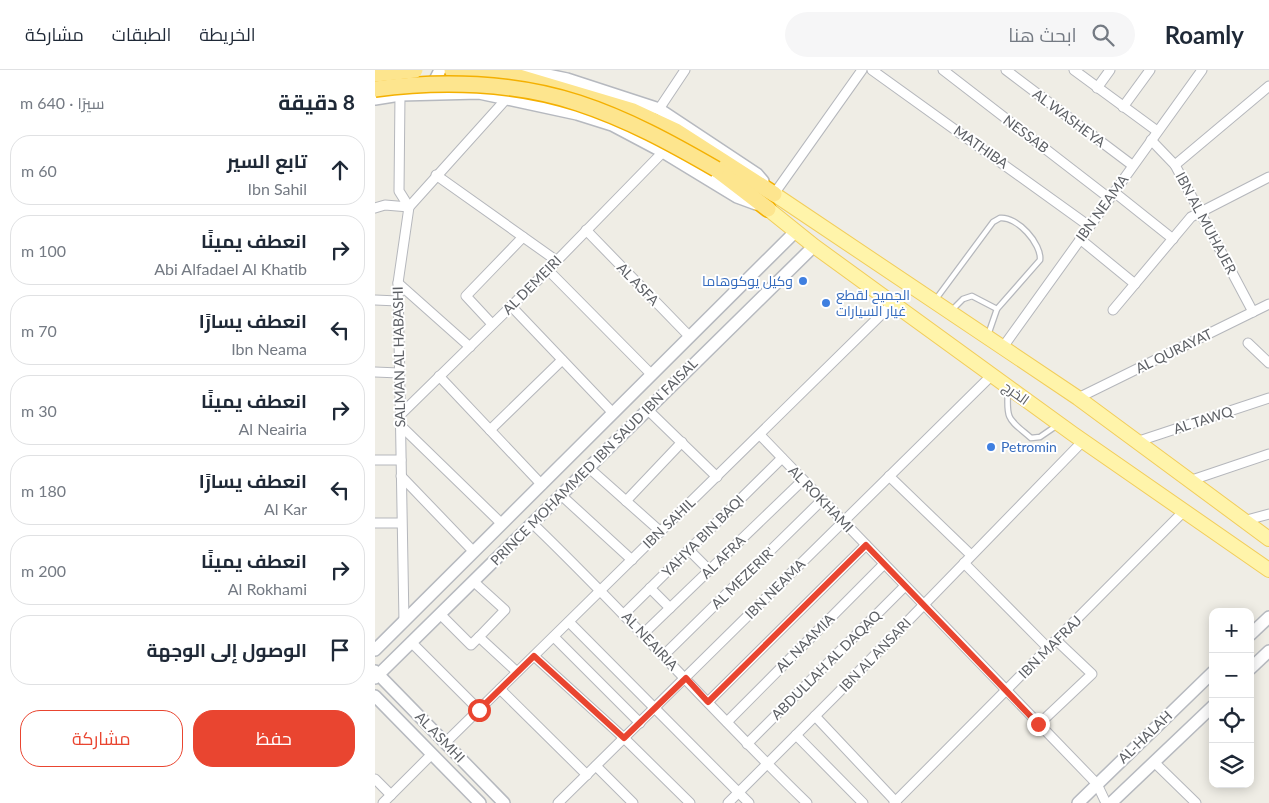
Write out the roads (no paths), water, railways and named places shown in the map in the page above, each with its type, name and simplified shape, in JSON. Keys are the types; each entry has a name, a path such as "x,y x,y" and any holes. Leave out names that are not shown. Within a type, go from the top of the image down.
{"highway":[{"path":"375,74 415,70"},
{"path":"451,70 519,77 633,111 668,127 719,165 768,209"},
{"path":"375,89 418,83 526,91 577,103 623,120 719,165 774,194"}],"main road":[{"path":"774,194 1078,398 1269,539"},
{"name":"الخرج","path":"768,209 795,232 1059,424 1269,570"}],"street":[{"path":"409,70 400,95 399,191 409,207"},
{"path":"428,94 440,70"},
{"path":"527,70 567,79 659,109 757,174 774,194 859,71"},
{"path":"659,109 685,70"},
{"name":"MATHIBA","path":"872,70 1089,226"},
{"name":"NESSAB","path":"943,70 1173,239"},
{"name":"AL WASHEYA","path":"1006,70 1133,165"},
{"path":"1074,70 1157,131"},
{"path":"1097,88 1110,70"},
{"path":"1123,107 1150,70"},
{"name":"IBN NEAMA","path":"1003,347 1202,70"},
{"path":"1175,165 1269,86"},
{"path":"375,99 400,95 479,93 577,114 612,125 663,152 737,197 768,209"},
{"path":"409,207 508,98"},
{"name":"IBN AL MUHAJER","path":"1151,140 1175,165 1253,312"},
{"name":"AL DEMEIRI","path":"400,415 557,261 663,152"},
{"path":"437,175 557,261"},
{"path":"1113,310 1191,217 1269,177"},
{"path":"375,208 385,205 409,207"},
{"name":"SALMAN AL HABASHI","path":"404,622 398,283 409,207"},
{"name":"AL ASFA","path":"587,230 690,337"},
{"name":"PRINCE MOHAMMED IBN SAUD IBN FAISAL","path":"375,650 795,232"},
{"path":"492,324 466,296 523,237"},
{"path":"1080,239 1135,284"},
{"name":"PRINCE MOHAMMED IBN SAUD IBN FAISAL","path":"376,675 814,246"},
{"path":"548,270 651,375"},
{"path":"398,283 470,346"},
{"path":"375,300 398,301"},
{"name":"IBN SAHIL","path":"445,743 893,303"},
{"name":"AL QURAYAT","path":"1078,398 1269,304"},
{"path":"511,306 613,413"},
{"path":"1249,343 1269,363"},
{"path":"490,430 562,360"},
{"path":"375,372 399,373"},
{"name":"IBN NEAMA","path":"558,803 992,375"},
{"path":"439,376 542,484"},
{"name":"AL TAWQ","path":"1136,442 1269,398"},
{"path":"648,410 717,477"},
{"path":"400,425 502,524"},
{"name":"AL ROKHAMI","path":"760,435 1005,691 1097,784 1107,803"},
{"name":"IBN AL ANSARI","path":"727,803 815,716 1083,441"},
{"path":"626,501 682,442"},
{"path":"1189,481 1269,454"},
{"name":"YAHYA BIN BAQI","path":"624,614 782,458"},
{"path":"375,460 401,460"},
{"path":"589,468 661,532"},
{"path":"401,476 474,552"},
{"path":"889,476 971,555"},
{"name":"AL AFRA","path":"643,634 803,480"},
{"path":"561,495 631,560"},
{"name":"AL MEZERIR'","path":"664,655 822,500"},
{"name":"IBN MAFRAJ","path":"895,802 1184,512"},
{"path":"1243,521 1269,514"},
{"path":"375,523 401,523"},
{"name":"AL NEAIRIA","path":"532,523 602,590 747,744 807,803"},
{"path":"708,702 866,545"},
{"path":"689,550 709,570"},
{"path":"964,563 1048,648"},
{"name":"AL NAAMIA","path":"727,722 884,564"},
{"path":"440,614 471,645 505,610 473,581"},
{"name":"ABDULLAH AL DAQAQ","path":"747,744 905,586"},
{"path":"651,588 670,608"},
{"path":"1254,631 1269,617"},
{"path":"569,622 749,803"},
{"path":"479,636 517,672"},
{"path":"554,637 640,723"},
{"path":"1038,724 1092,674 1056,640"},
{"path":"411,642 479,710"},
{"path":"1254,665 1269,651"},
{"path":"534,656 624,738 691,803"},
{"name":"AL ASMHI","path":"376,675 504,803"},
{"name":"AL-HALAH","path":"1078,803 1209,676"},
{"path":"500,689 587,775"},
{"name":"AL ASMHI","path":"375,696 480,803"},
{"name":"AL-HALAH","path":"1111,803 1209,710"},
{"path":"815,716 895,802"},
{"path":"796,735 863,803"},
{"path":"383,803 432,754"},
{"path":"1155,762 1195,803"},
{"path":"596,766 627,801"},
{"path":"375,779 391,795"}],"lane":[{"path":"935,301 995,220 1005,218 1012,220 1039,249 1040,256 1035,266 1017,284 997,309 987,336"},
{"path":"950,312 963,299 971,296 997,309"},
{"path":"1008,387 1006,411 1008,417 1031,438 1040,438 1059,424"}],"place":[{"name":"وكيل يوكوهاما","path":"803,281"},
{"name":"الجميح لقطع غيار السيارات","path":"826,303"},
{"name":"Petromin","path":"991,447"}]}
